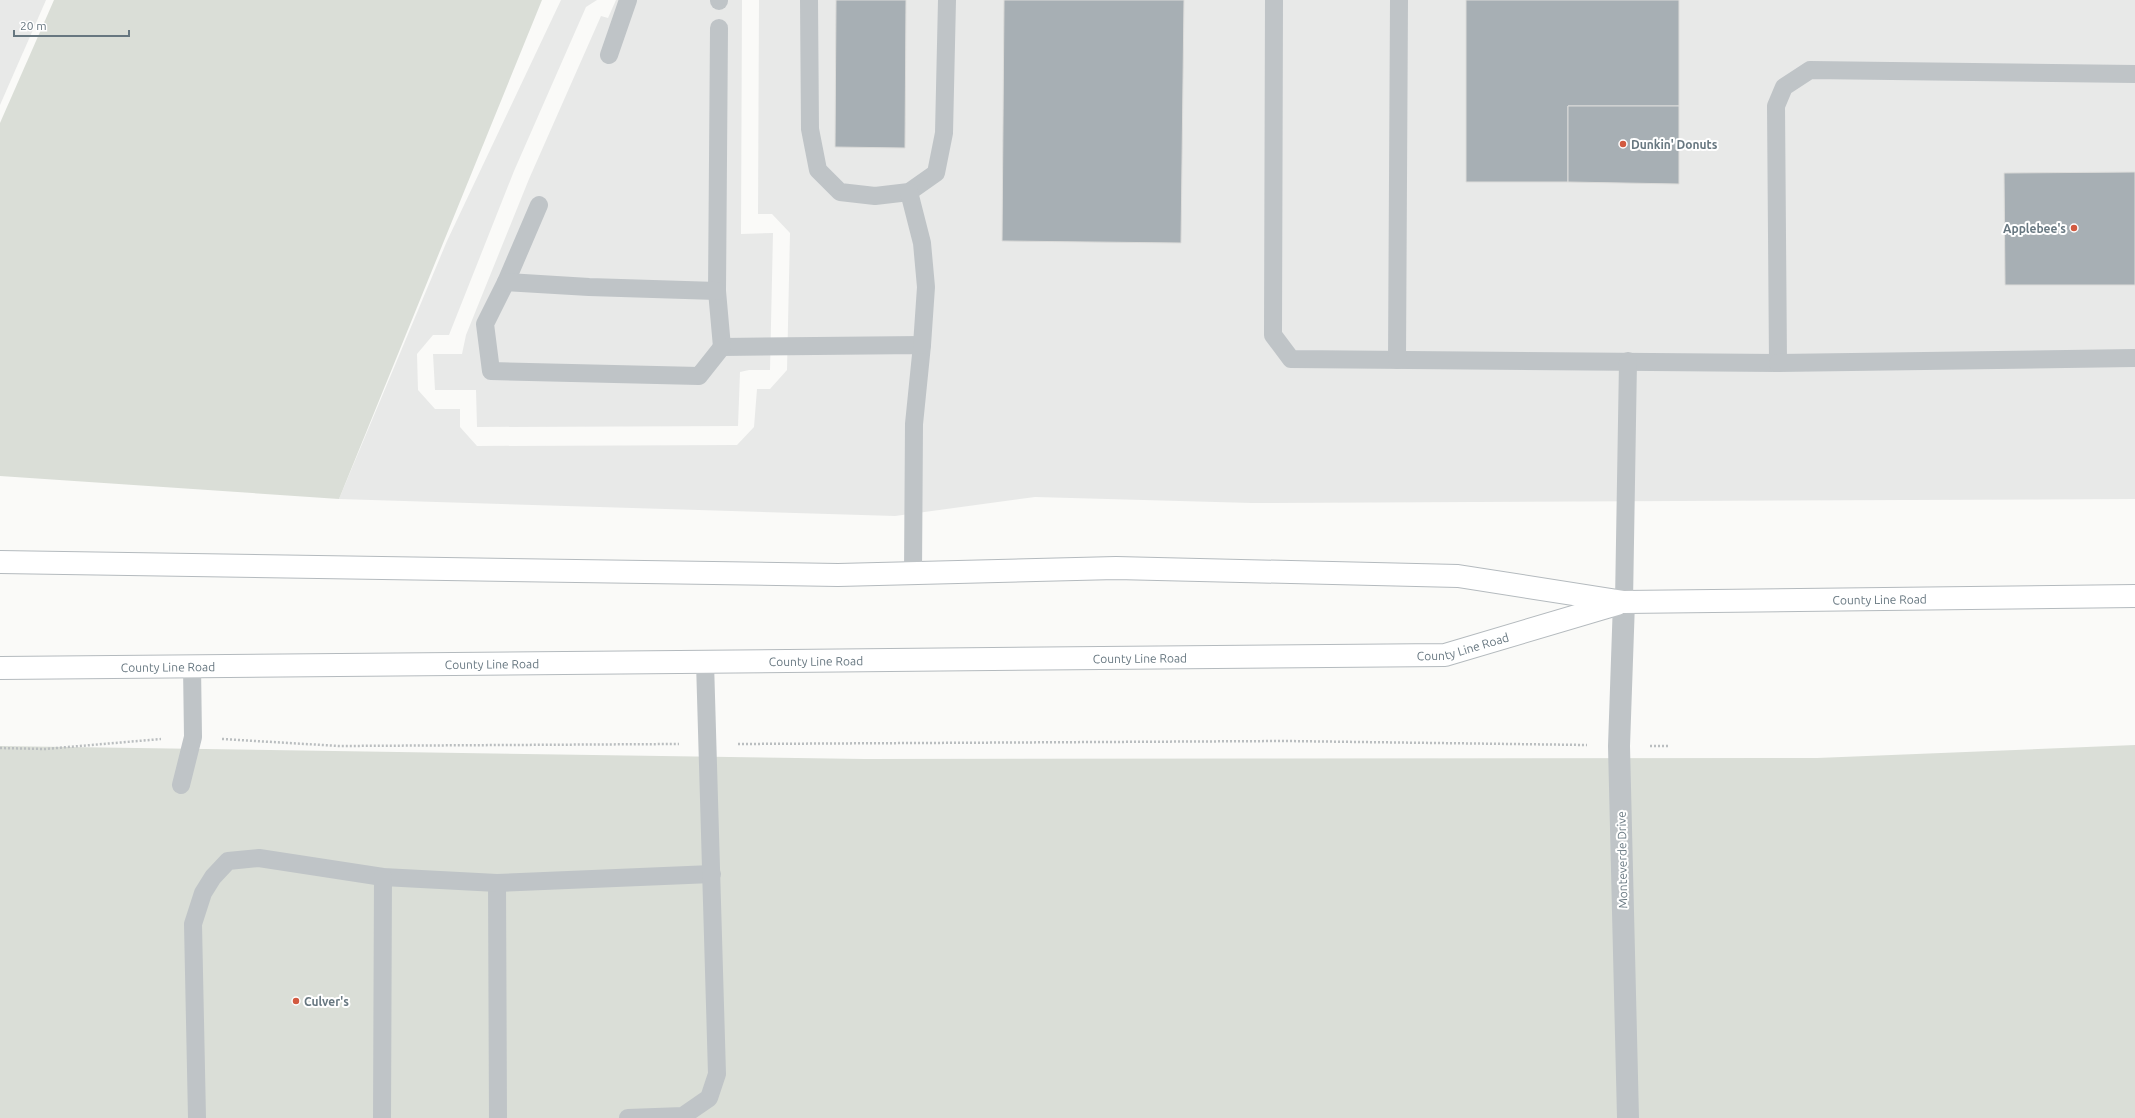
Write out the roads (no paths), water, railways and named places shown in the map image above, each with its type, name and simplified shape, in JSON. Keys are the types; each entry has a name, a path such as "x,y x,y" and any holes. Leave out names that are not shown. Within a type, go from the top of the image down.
{"main road":[{"name":"County Line Road","path":"0,562 838,575 1116,568 1458,576 1624,602 2135,596"},
{"name":"County Line Road","path":"0,668 1445,655 1624,602"}],"street":[{"name":"Monteverde Drive","path":"1624,602 1619,746 1628,1118"}],"lane":[{"path":"609,55 628,0"},
{"path":"809,0 810,129 818,170 840,192 876,196 909,192 936,173 944,133 947,0"},
{"path":"1274,0 1273,335 1291,359 1778,363 2135,358"},
{"path":"1397,360 1399,0"},
{"path":"539,205 506,282 485,324 491,371 699,376 722,347 717,291 720,28"},
{"path":"1778,363 1776,106 1784,86 1810,70 2135,74"},
{"path":"909,192 922,242 926,287 914,424 913,573"},
{"path":"506,282 589,287 717,291"},
{"path":"722,347 922,346"},
{"path":"1624,602 1628,361"},
{"path":"628,1118 683,1116 709,1098 717,1074 709,744 705,662"},
{"path":"181,785 193,737 192,666"},
{"path":"197,1118 193,924 204,893 213,877 228,861 259,858 383,877 497,883 712,874"},
{"path":"382,1118 383,877"},
{"path":"497,883 498,1118"}],"place":[{"name":"Dunkin' Donuts","path":"1623,144"},
{"name":"Applebee's","path":"2074,228"},
{"name":"Culver's","path":"296,1001"}]}
